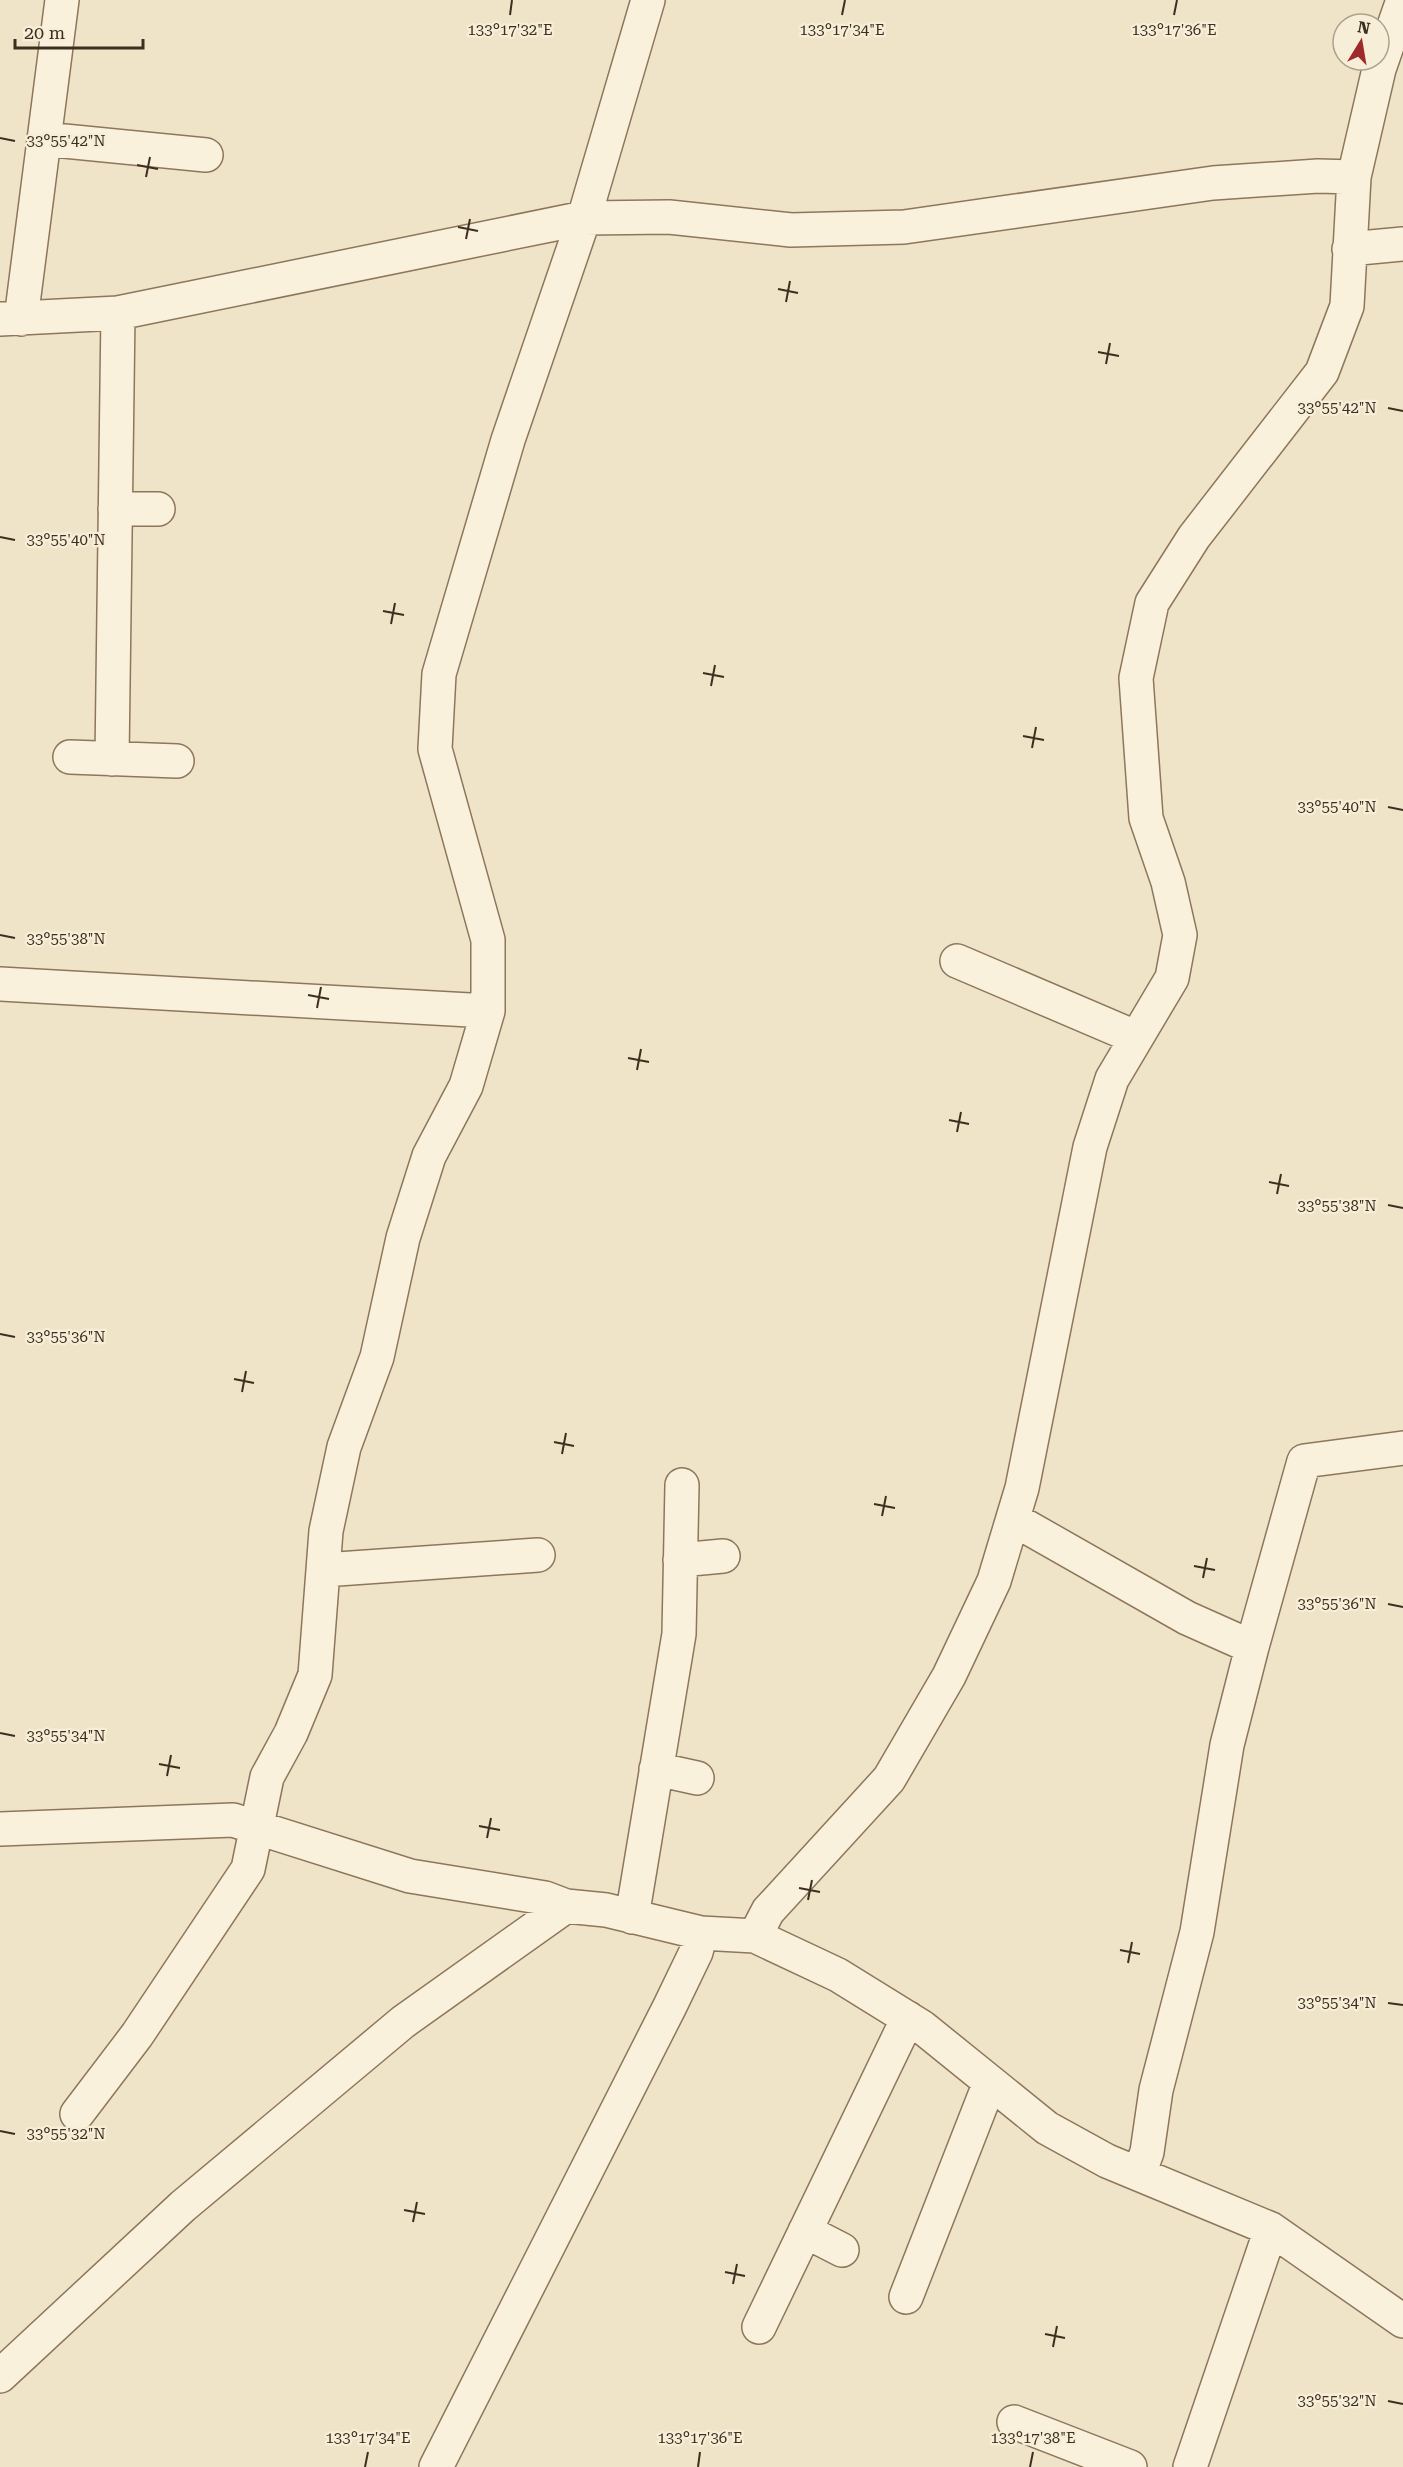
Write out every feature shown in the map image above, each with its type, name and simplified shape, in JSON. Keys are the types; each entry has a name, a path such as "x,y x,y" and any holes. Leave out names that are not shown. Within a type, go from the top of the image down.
{"street":[{"path":"62,0 44,139 10,319 118,313 584,218 669,217 791,230 904,227 1213,183 1354,177"},
{"path":"77,2114 137,2035 248,1869 267,1777 291,1733 315,1675 326,1531 344,1446 377,1357 403,1238 429,1156 466,1086 488,1011 488,940 435,749 439,674 507,440 584,218 648,0"},
{"path":"755,1936 768,1911 889,1779 949,1676 994,1581 1022,1488 1090,1148 1112,1079 1172,978 1180,935 1167,882 1146,818 1136,678 1152,603 1194,537 1322,372 1347,306 1354,177 1379,69 1403,0"},
{"path":"44,139 206,155"},
{"path":"1349,249 1403,244"},
{"path":"112,759 118,313"},
{"path":"115,509 158,509"},
{"path":"70,757 177,760"},
{"path":"957,961 1135,1037"},
{"path":"0,984 488,1011"},
{"path":"1139,2174 1147,2152 1156,2090 1197,1932 1227,1745 1304,1461 1403,1448"},
{"path":"632,1917 679,1634 682,1485"},
{"path":"1013,1519 1187,1618 1252,1647"},
{"path":"323,1570 538,1555"},
{"path":"680,1560 723,1556"},
{"path":"657,1769 697,1778"},
{"path":"0,1829 233,1820 410,1876 545,1898 566,1906 606,1910 701,1933 755,1936 838,1975 908,2018 1047,2128 1107,2161 1271,2229 1403,2321"},
{"path":"0,2376 183,2206 403,2022 566,1906"},
{"path":"436,2467 670,2006 696,1952 701,1933"},
{"path":"759,2326 908,2018"},
{"path":"906,2297 990,2082"},
{"path":"1190,2467 1271,2229"},
{"path":"805,2231 842,2250"},
{"path":"1014,2422 1130,2467"}]}
